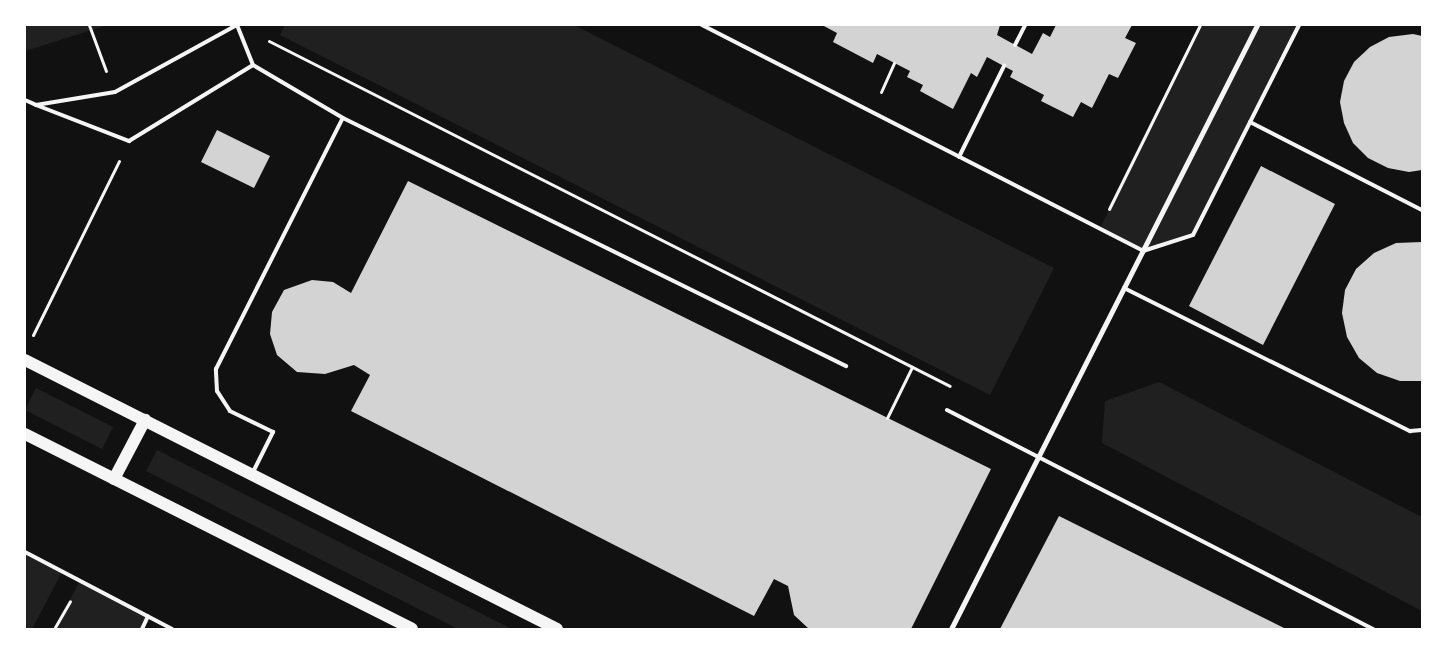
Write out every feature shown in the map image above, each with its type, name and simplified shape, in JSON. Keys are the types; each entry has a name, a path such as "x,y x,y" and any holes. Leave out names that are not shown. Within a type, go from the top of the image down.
{"main road":[{"path":"25,360 557,629"},
{"path":"114,479 145,420"},
{"path":"25,434 412,629"}],"street":[{"path":"951,629 1257,25"}],"lane":[{"path":"36,105 115,92 237,25 253,65 344,118 846,366"},
{"path":"702,25 1142,252 1193,235 1299,25"},
{"path":"1015,45 1025,25"},
{"path":"25,100 129,141 253,65"},
{"path":"959,157 1004,66"},
{"path":"252,474 273,432 230,411 216,391 216,369 344,118"},
{"path":"1250,122 1422,210"},
{"path":"1124,288 1410,431 1422,430"},
{"path":"947,410 1374,629"},
{"path":"25,552 172,629"},
{"path":"142,629 148,616"}],"path":[{"path":"89,25 115,92"},
{"path":"237,25 954,389"},
{"path":"1099,230 1200,25"},
{"path":"872,113 894,63"},
{"path":"31,340 118,164"},
{"path":"886,418 912,367"},
{"path":"54,629 80,581"}],"shaded area":[{"path":"25,25 108,25 25,51"},
{"path":"285,25 574,25 1054,268 990,395 280,35"},
{"path":"1200,25 1299,25 1193,235 1143,251 1099,230"},
{"path":"1159,382 1422,517 1422,611 1102,443 1105,401"},
{"path":"36,388 113,427 102,449 25,410"},
{"path":"157,450 512,629 458,629 146,471"},
{"path":"25,552 62,572 32,629 25,629"},
{"path":"80,581 148,616 142,629 54,629"}],"building":[{"path":"822,25 1000,25 997,35 1032,54 1043,33 1050,37 1056,25 1132,25 1125,38 1136,43 1118,78 1109,74 1092,108 1081,102 1073,117 1041,101 1044,95 1010,77 1013,71 987,57 977,77 971,73 953,109 920,91 923,85 907,77 910,71 877,54 873,63 833,42 837,33"},
{"path":"1413,34 1422,36 1422,170 1409,172 1388,168 1368,158 1353,143 1344,123 1340,102 1344,81 1354,62 1370,47 1389,37"},
{"path":"217,130 270,156 254,188 201,162"},
{"path":"1261,166 1335,204 1263,345 1189,306"},
{"path":"408,181 991,469 911,629 809,629 794,615 788,586 774,579 754,616 351,411 370,375 354,365 325,374 297,372 277,355 270,334 272,312 284,290 312,280 333,282 351,293"},
{"path":"1422,242 1422,381 1400,381 1377,373 1359,358 1347,337 1342,313 1345,290 1356,269 1374,253 1396,243"},
{"path":"1059,516 1286,629 1000,629"}]}
